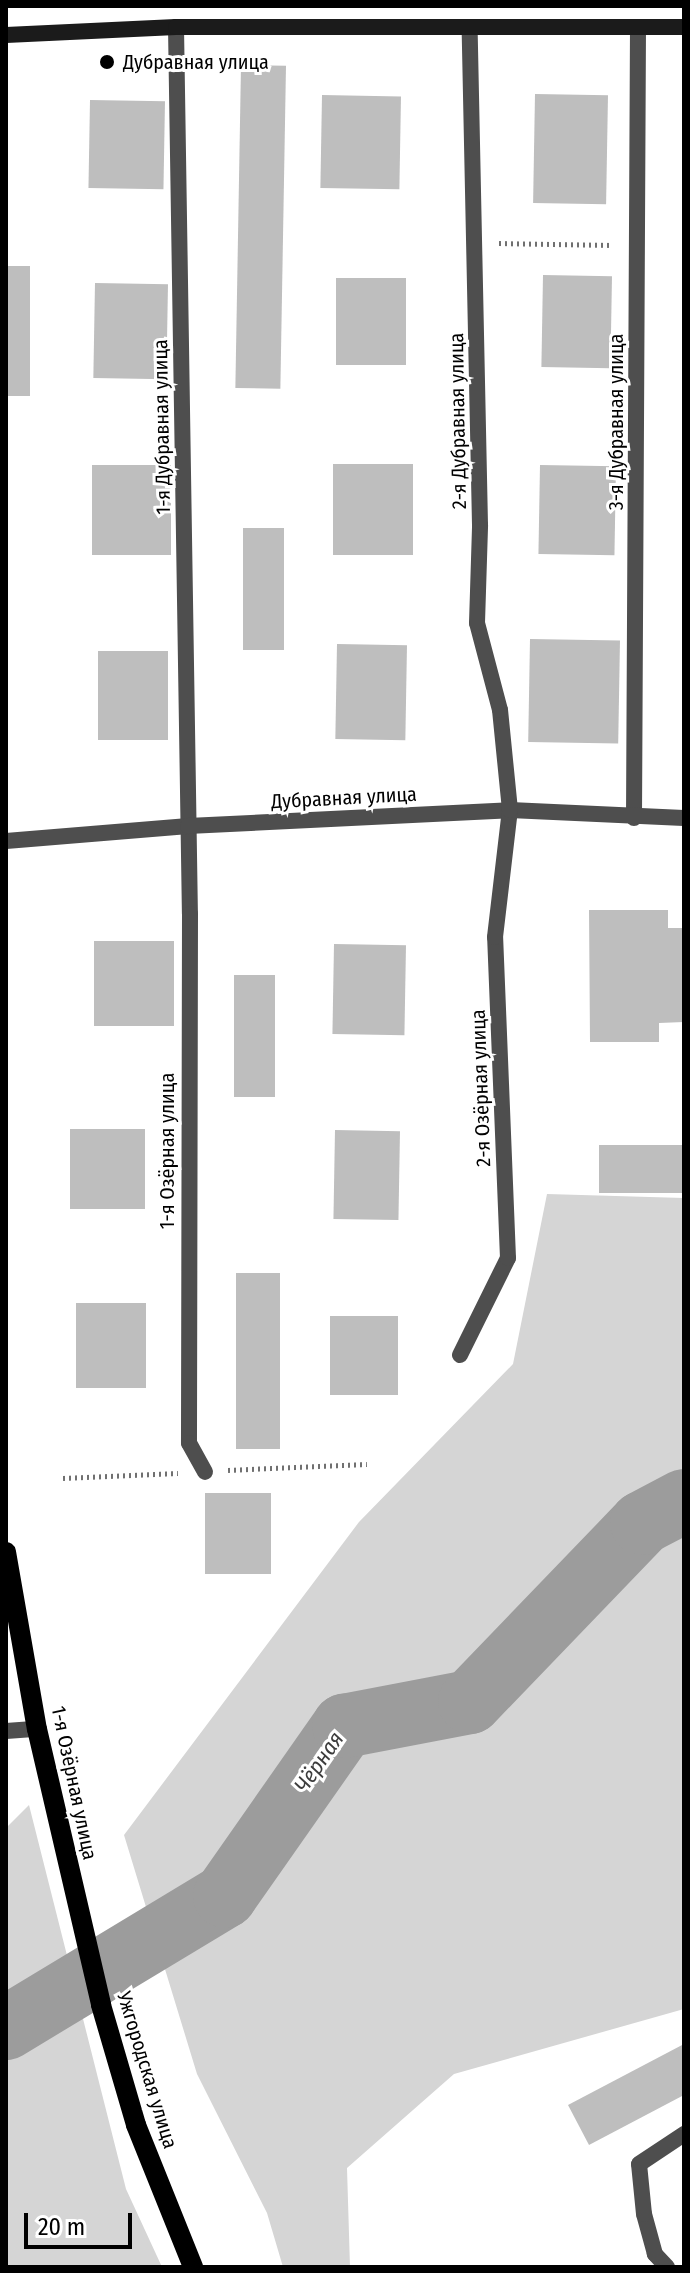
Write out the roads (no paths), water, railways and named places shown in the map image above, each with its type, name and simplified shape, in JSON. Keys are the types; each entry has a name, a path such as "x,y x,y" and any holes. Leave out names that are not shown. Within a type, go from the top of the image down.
{"main road":[{"name":"1-я Озёрная улица","path":"6,1552 37,1729 70,1882"},
{"name":"Ужгородская улица","path":"70,1882 136,2125 193,2267"}],"street":[{"path":"6,35 176,27 684,27"},
{"name":"1-я Дубравная улица","path":"176,27 188,826"},
{"name":"3-я Дубравная улица","path":"634,818 638,27"},
{"name":"2-я Дубравная улица","path":"470,28 480,525 477,623 500,710 510,810"},
{"path":"6,44 24,35"},
{"name":"Дубравная улица","path":"6,841 188,826 510,810 684,818"},
{"name":"2-я Озёрная улица","path":"460,1355 508,1258 495,937 510,810"},
{"name":"1-я Озёрная улица","path":"188,826 192,1163 189,1443 205,1472"},
{"path":"6,1731 37,1729"},
{"path":"667,2267 655,2254 644,2214 639,2164 684,2134"}],"waterway":[{"name":"Чёрная","path":"6,2028 225,1896 344,1726 470,1702 642,1523 684,1501"}],"place":[{"name":"Дубравная улица","path":"107,62"}]}
